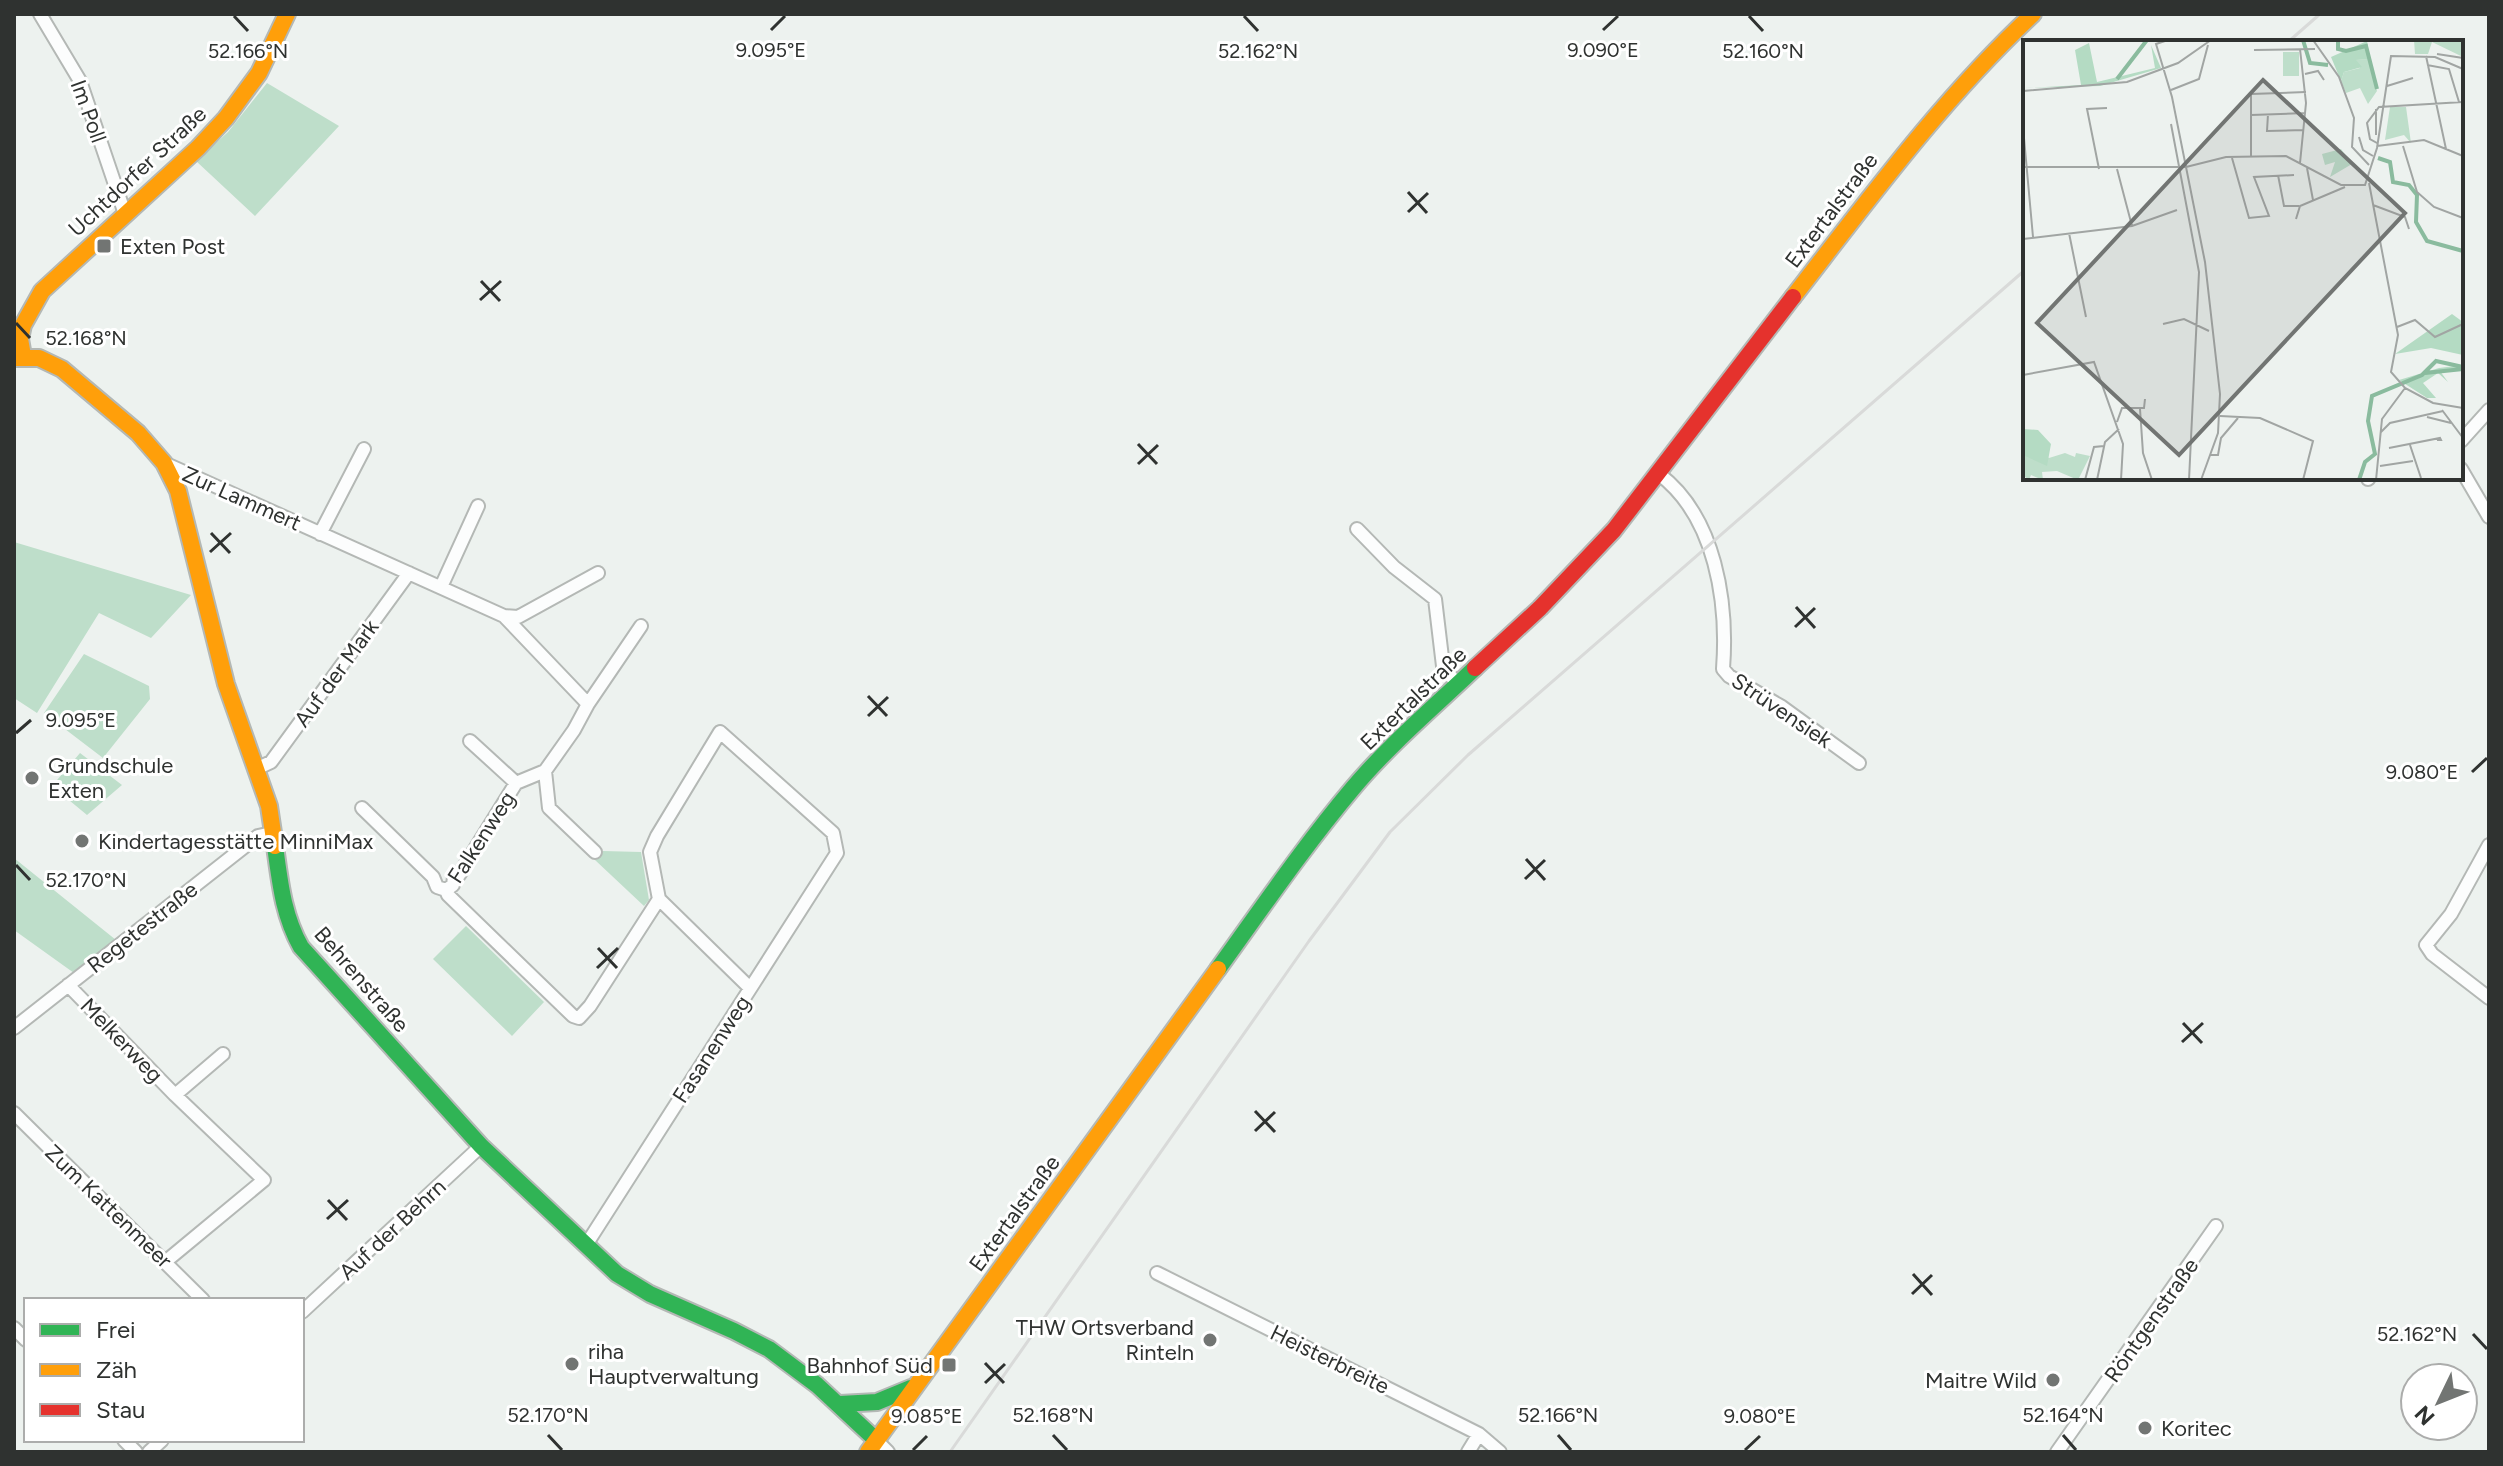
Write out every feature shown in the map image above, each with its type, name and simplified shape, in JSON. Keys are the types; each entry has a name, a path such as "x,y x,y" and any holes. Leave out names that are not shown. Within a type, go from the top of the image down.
{"main road":[{"name":"Uchtdorfer Straße","path":"18,357 23,325 42,291 198,148 226,118 259,73 287,14"},
{"name":"Extertalstraße","path":"877,1448 913,1388 1305,849 1363,778 1566,582 1614,530 1910,145 1977,67 2033,14"},
{"name":"Behrenstraße","path":"18,357 53,362 62,369 138,433 164,463 178,491 226,684 269,806 282,900 291,929 301,947 481,1146 617,1274 642,1292 774,1351 840,1404 877,1448"},
{"path":"840,1404 877,1402 913,1388"}],"street":[{"name":"Im Poll","path":"40,14 80,81 125,214"},
{"path":"2463,439 2489,410"},
{"name":"Zur Lammert","path":"320,534 364,449"},
{"name":"Zur Lammert","path":"164,463 504,616"},
{"path":"2463,472 2489,517"},
{"name":"Strüvensiek","path":"1659,474 1687,502 1708,544 1723,615 1723,669 1859,763"},
{"path":"441,587 478,506"},
{"path":"1357,529 1394,567 1435,599 1443,666 1457,684"},
{"name":"Auf der Mark","path":"258,768 271,762 409,573"},
{"path":"504,616 518,617 598,573"},
{"path":"504,616 588,704"},
{"path":"545,771 641,626"},
{"name":"Fasanenweg","path":"586,1245 837,853 833,833 720,732 650,852 659,899"},
{"name":"Falkenweg","path":"470,741 516,783"},
{"name":"Falkenweg","path":"446,890 453,885 454,877 459,875 516,783 545,771 549,808 595,852"},
{"name":"Falkenweg","path":"362,808 433,877 437,887 446,890 573,1016 579,1018 590,1006 659,899"},
{"name":"Regetestraße","path":"14,1028 258,836 272,833"},
{"path":"2489,845 2451,914 2426,945 2432,954 2489,998"},
{"path":"659,899 750,988"},
{"name":"Melkerweg","path":"68,985 175,1095 264,1180 165,1262"},
{"name":"Melkerweg","path":"175,1095 223,1054"},
{"name":"Zum Kattenmeer","path":"14,1113 201,1298"},
{"name":"Auf der Behrn","path":"304,1310 481,1146"},
{"name":"Röntgenstraße","path":"2057,1452 2216,1226"},
{"name":"Heisterbreite","path":"1157,1273 1479,1434 1500,1452"},
{"path":"1468,1452 1479,1434"}],"green space":[{"path":"267,83 339,126 255,216 196,161 228,132"},
{"path":"14,542 191,595 151,638 99,613 37,713 14,698"},
{"path":"84,654 149,686 150,699 103,758 44,713"},
{"path":"80,753 122,785 87,815 52,786"},
{"path":"603,851 641,852 649,900 644,906 595,860"},
{"path":"14,858 116,940 74,973 14,930"},
{"path":"466,926 544,1002 512,1036 433,959"}],"railway":[{"path":"2290,40 2320,14"},
{"path":"950,1452 1309,941 1390,832 1468,755 2023,272"}],"traffic: fast":[{"path":"1218,969 1353,788 1397,741 1475,668"},
{"path":"275,846 286,910 301,947 481,1146 617,1274 650,1294 769,1349 817,1385 876,1440"},
{"path":"840,1404 877,1402 911,1388"}],"traffic: slow":[{"path":"23,356 20,339 23,325 42,291 198,148 226,118 259,73 287,14"},
{"path":"1793,297 1937,115 2033,14"},
{"path":"14,358 39,358 62,369 138,433 164,463 178,491 226,684 269,806 275,846"},
{"path":"868,1452 1218,969"}],"traffic: jam":[{"path":"1475,668 1540,608 1614,530 1793,297"}],"place":[{"name":"Exten Post","path":"104,246"},
{"name":"Grundschule Exten","path":"32,778"},
{"name":"Kindertagesstätte MinniMax","path":"82,841"},
{"name":"THW Ortsverband Rinteln","path":"1210,1340"},
{"name":"riha Hauptverwaltung","path":"572,1364"},
{"name":"Bahnhof Süd","path":"949,1365"},
{"name":"Maitre Wild","path":"2053,1380"},
{"name":"Koritec","path":"2145,1428"}]}
